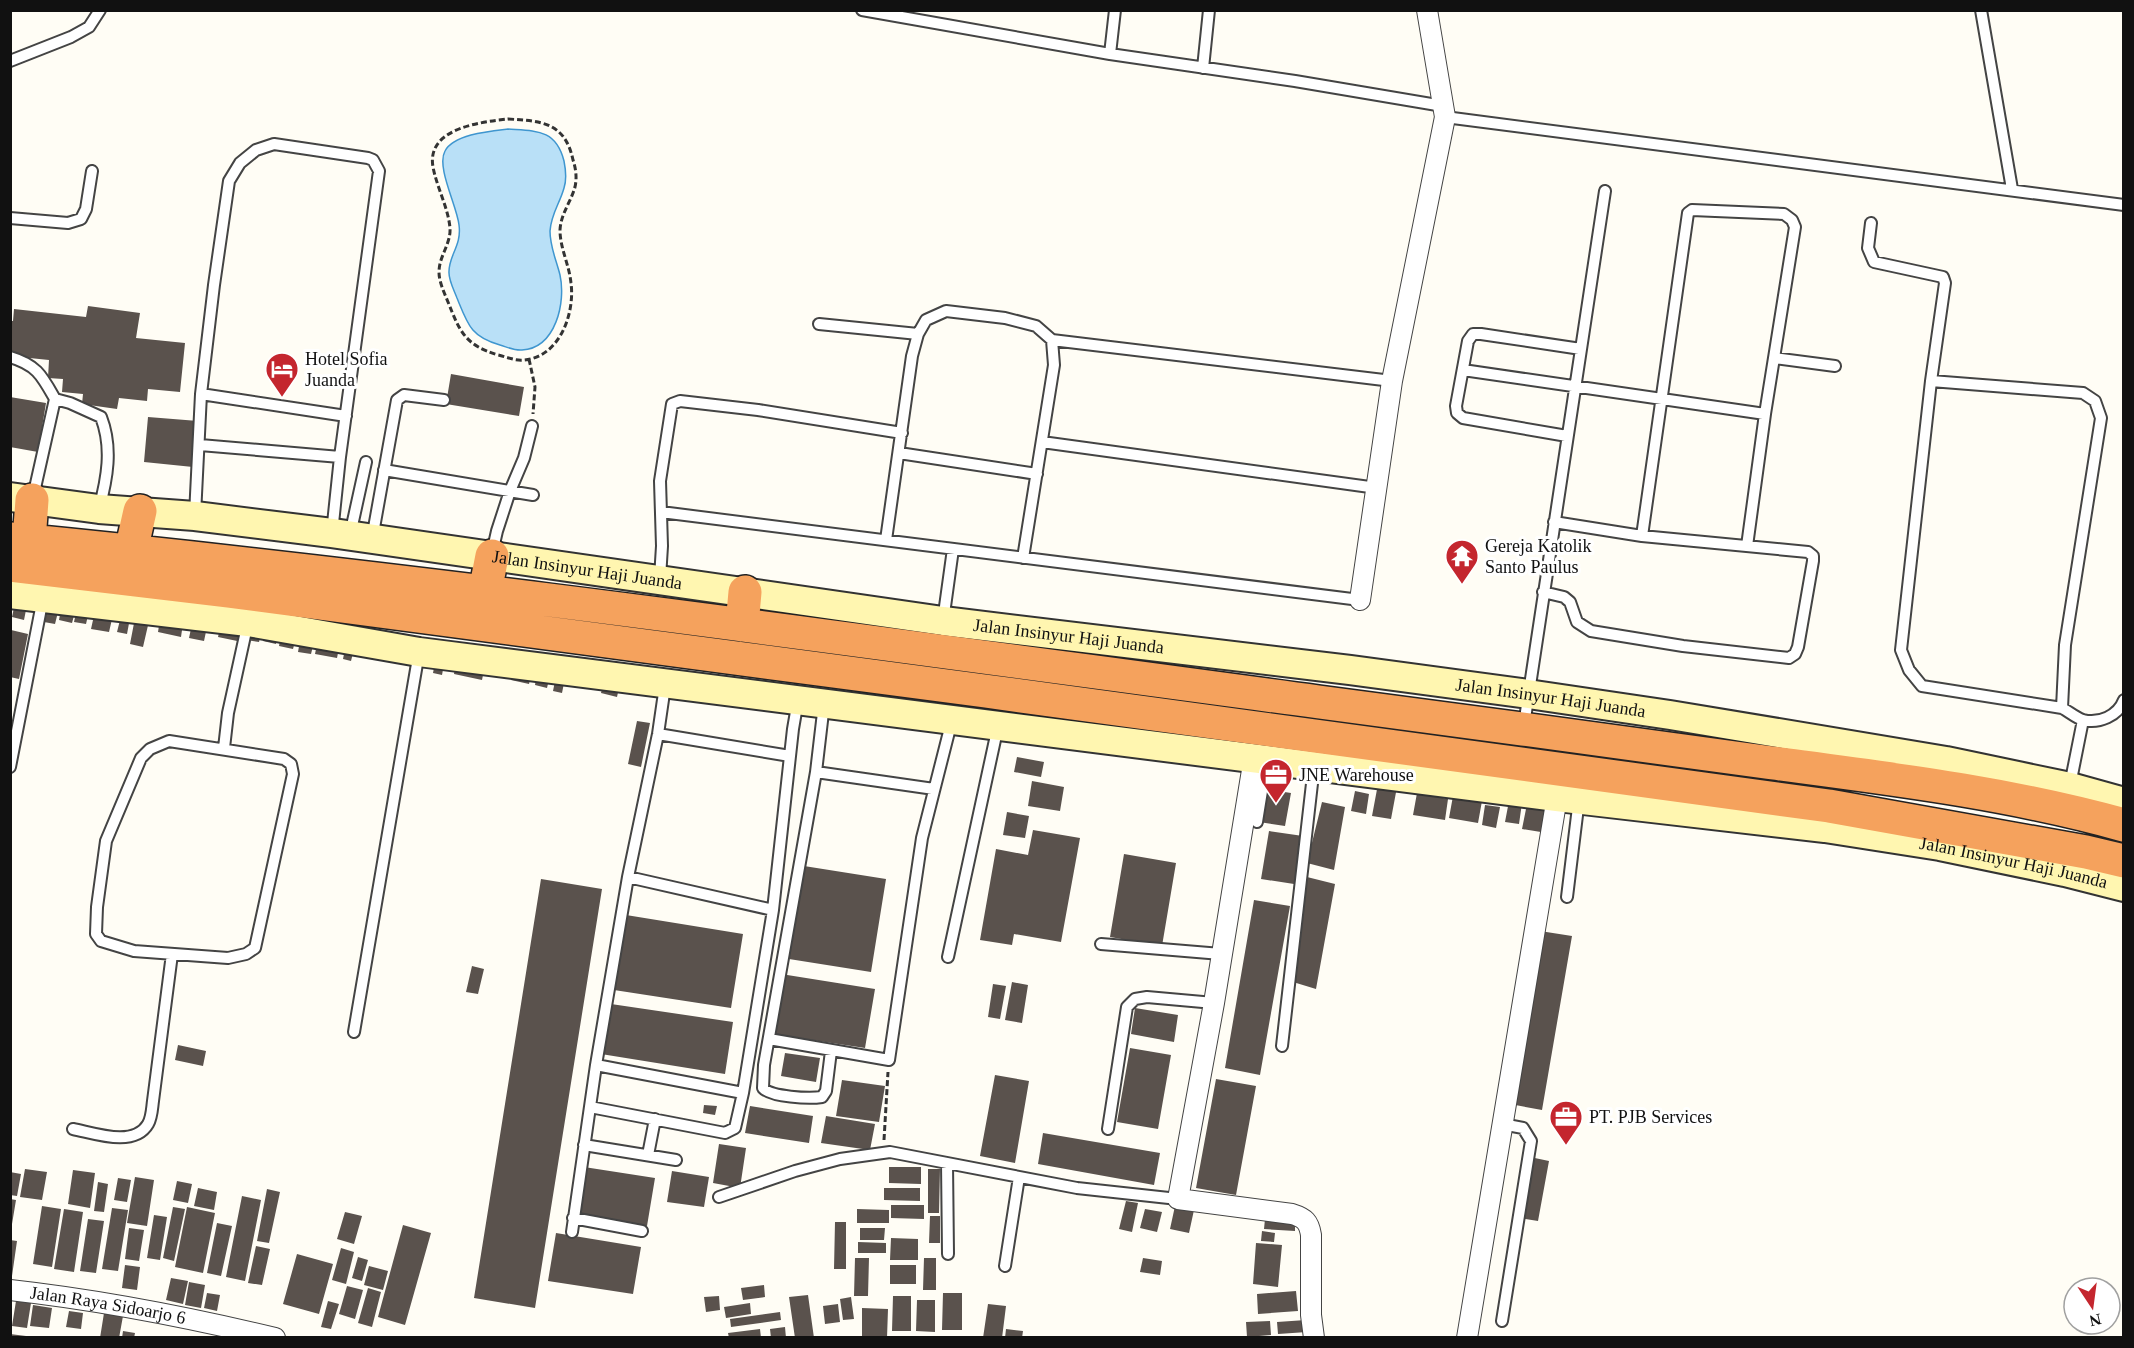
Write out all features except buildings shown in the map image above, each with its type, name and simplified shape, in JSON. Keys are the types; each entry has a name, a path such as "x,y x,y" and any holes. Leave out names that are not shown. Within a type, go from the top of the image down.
{"highway":[{"path":"17,548 27,491"},
{"path":"131,551 140,512"},
{"path":"485,592 494,544"},
{"name":"Jalan Insinyur Haji Juanda","path":"17,548 131,551 485,592 1523,729 1667,731 1927,784 2069,789 2124,825"},
{"name":"Jalan Insinyur Haji Juanda","path":"17,548 241,593 985,691 1827,817 2086,852 2124,861"},
{"path":"742,625 745,592"}],"street":[{"path":"1360,600 1392,381 1444,112 1427,10"},
{"name":"Jalan Insinyur Haji Juanda","path":"27,491 102,498 140,512 195,504 494,544 660,572 745,592 944,611 1528,694 1667,731"},
{"name":"Jalan Insinyur Haji Juanda","path":"10,594 248,622 419,652 1568,798 1827,817 1940,846 2065,872 2124,887"},
{"path":"1260,759 1221,954 1178,1199 1292,1214 1309,1224 1311,1315 1314,1338"},
{"name":"Jalan Insinyur Haji Juanda","path":"2069,789 2124,802"},
{"path":"1467,1338 1502,1124 1568,798"},
{"name":"Jalan Raya Sidoarjo 6","path":"10,1290 85,1299 221,1325 275,1338"}],"lane":[{"path":"10,62 71,37 89,27 100,10"},
{"path":"862,10 1110,54 1295,81 1444,112 2124,204"},
{"path":"1110,54 1115,10"},
{"path":"1203,68 1209,10"},
{"path":"1981,10 2012,189"},
{"path":"195,504 201,394 229,181 240,163 256,150 274,144 298,147 368,158 373,160 379,171 340,457 353,526"},
{"path":"10,218 68,223 81,219 86,209 92,171"},
{"path":"1523,729 1605,191"},
{"path":"1642,536 1688,213 1692,210 1784,214 1792,220 1795,227 1765,414 1747,546"},
{"path":"1871,223 1868,248 1874,262 1943,277 1945,283 1931,381 1901,650 1909,670 1922,686 2062,708 2083,720 2107,718 2121,708 2124,700"},
{"path":"886,540 912,356 918,334 926,320 946,311 1005,318 1036,326 1052,340 1392,381"},
{"path":"819,324 918,334"},
{"path":"1567,436 1462,418 1456,406 1468,341 1473,334 1581,349"},
{"path":"1023,558 1054,365 1052,340"},
{"path":"10,357 26,362 34,368 55,399 101,417 105,426 108,456 102,498"},
{"path":"1774,358 1835,366"},
{"path":"1463,370 1765,414"},
{"path":"1931,381 2083,393 2095,401 2101,418 2065,645 2062,708"},
{"path":"201,394 346,416"},
{"path":"353,526 384,470 397,400 404,395 444,400"},
{"path":"27,491 41,464 55,399"},
{"path":"660,572 662,546 660,481 672,404 680,401 758,410 902,433"},
{"path":"494,544 510,491 525,458 532,426"},
{"path":"1042,442 1377,488"},
{"path":"200,445 340,457"},
{"path":"899,453 1037,474"},
{"path":"353,526 366,462"},
{"path":"384,470 533,495"},
{"path":"661,512 1360,600"},
{"path":"1543,592 1564,597 1570,602 1577,622 1591,631 1683,646 1789,658 1795,654 1798,647 1814,561 1813,556 1808,552 1642,536 1554,522"},
{"path":"944,611 953,549"},
{"path":"10,767 43,598"},
{"path":"224,748 228,713 248,622"},
{"path":"354,1032 419,652"},
{"path":"572,1232 596,1065 628,877 658,734 666,683"},
{"path":"590,1107 729,1132 735,1128 743,1093 773,910 790,756 811,702"},
{"path":"811,702 816,772 769,1039 762,1083 765,1090 806,1098 822,1097 826,1091 831,1051"},
{"path":"769,1039 889,1060 922,838 952,720"},
{"path":"2069,789 2083,720"},
{"path":"948,957 998,726"},
{"path":"658,734 790,756"},
{"path":"169,741 284,759 291,764 293,774 255,948 246,954 228,958 172,954 135,951 113,946 101,941 96,934 97,907 106,841 141,758 150,749 169,741"},
{"path":"1257,822 1260,759"},
{"path":"1282,1046 1314,766"},
{"path":"816,772 934,789"},
{"path":"1567,897 1568,798"},
{"path":"628,877 773,910"},
{"path":"1101,944 1221,954"},
{"path":"73,1129 129,1137 148,1125 172,954"},
{"path":"1108,1129 1127,1007 1135,999 1147,997 1214,1003"},
{"path":"596,1065 743,1093"},
{"path":"648,1155 655,1119"},
{"path":"1502,1124 1523,1128 1531,1141 1502,1321"},
{"path":"584,1145 676,1161"},
{"path":"719,1197 795,1171 840,1159 890,1152 1077,1188 1178,1199"},
{"path":"947,1163 948,1254"},
{"path":"1005,1266 1019,1177"},
{"path":"573,1218 642,1231"}],"path":[{"path":"488,121 537,121 554,128 567,142 576,169 575,188 560,225 562,249 572,284 570,311 557,342 545,353 529,359 517,360 482,350 470,343 458,326 439,276 441,259 449,243 450,227 433,165 435,148 448,134 488,121"},
{"path":"529,359 535,387 532,426"},
{"path":"889,1060 883,1130 885,1143 890,1152"}],"water":[{"path":"508,129 536,132 550,137 560,151 566,175 550,231 552,248 560,275 560,310 551,333 543,341 534,347 519,350 490,342 477,334 468,323 461,307 449,273 459,239 459,225 443,167 445,151 456,141 474,134"}],"place":[{"name":"Hotel Sofia Juanda","path":"282,398"},
{"name":"Gereja Katolik Santo Paulus","path":"1462,585"},
{"name":"JNE Warehouse","path":"1276,804"},
{"name":"PT. PJB Services","path":"1566,1146"}]}
